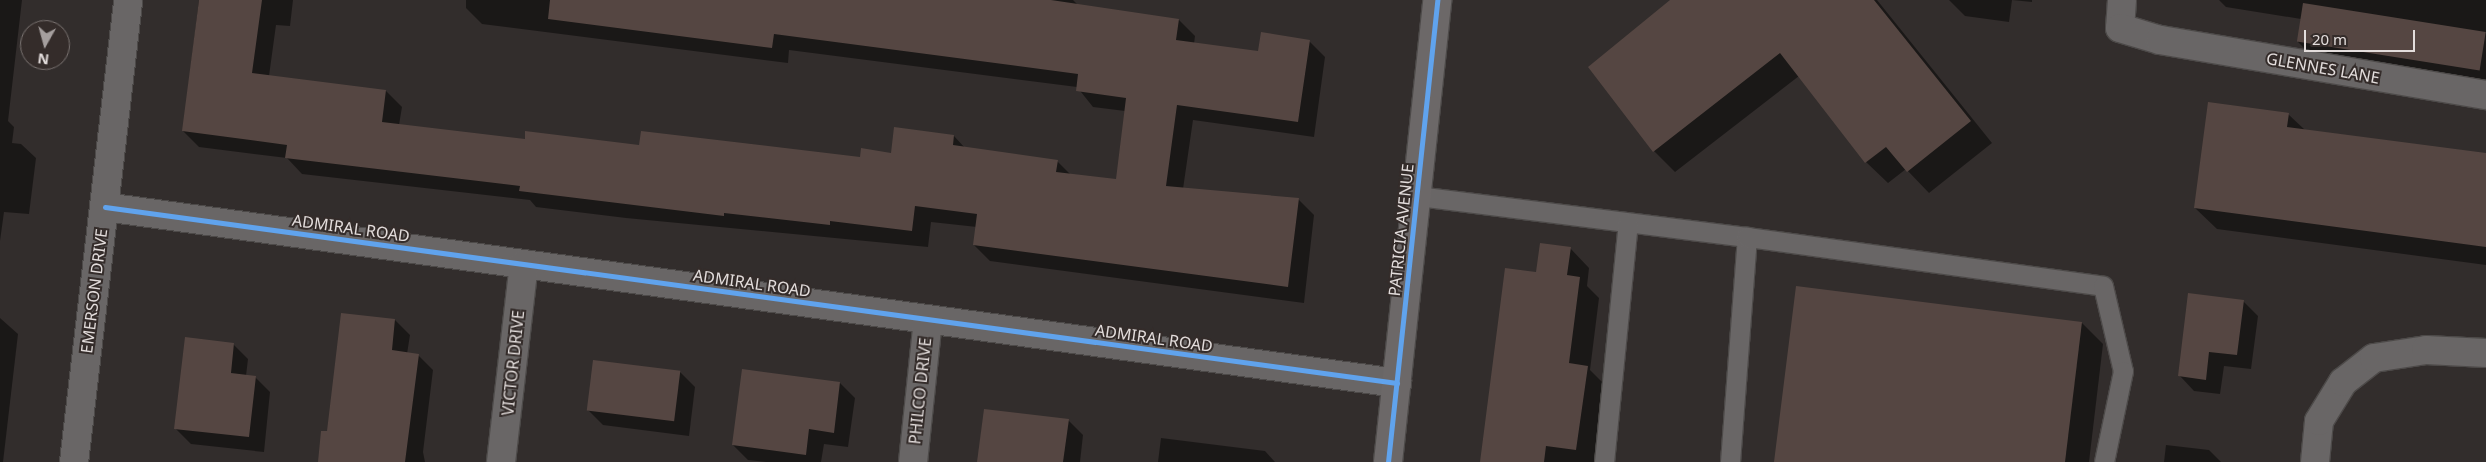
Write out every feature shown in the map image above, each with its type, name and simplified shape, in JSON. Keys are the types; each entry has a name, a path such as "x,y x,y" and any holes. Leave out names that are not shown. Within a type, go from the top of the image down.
{"street":[{"name":"EMERSON DRIVE","path":"74,462 128,0"},
{"name":"PATRICIA AVENUE","path":"1388,462 1418,196 1437,0"},
{"name":"GLENNES LANE","path":"2122,0 2120,28 2160,40 2486,95"},
{"name":"ADMIRAL ROAD","path":"105,207 1397,383"},
{"name":"VICTOR DRIVE","path":"501,462 524,264"},
{"name":"PHILCO DRIVE","path":"913,462 928,320"},
{"path":"2315,462 2319,421 2343,382 2374,358 2426,350 2486,353"}],"lane":[{"path":"1418,196 1747,237 2103,286 2124,371 2104,462"},
{"path":"1604,462 1628,223"},
{"path":"1730,462 1747,237"}],"building":[{"path":"199,0 262,0 252,73 386,90 382,122 525,139 525,131 639,145 641,131 860,157 861,148 891,153 894,127 954,135 953,145 1058,160 1056,172 1116,179 1126,98 1076,91 1078,74 774,34 772,48 548,19 550,0 1051,0 1179,19 1176,40 1258,51 1261,32 1310,40 1298,122 1177,105 1166,186 1299,198 1288,287 973,245 977,214 915,206 912,231 830,221 830,225 724,213 724,216 519,191 520,186 285,158 287,145 182,131"},
{"path":"1670,0 1874,0 1971,121 1907,172 1886,147 1865,163 1780,53 1653,152 1588,67"},
{"path":"2303,3 2486,32 2480,70 2297,42"},
{"path":"2208,102 2289,113 2287,127 2486,153 2486,247 2194,208"},
{"path":"1540,243 1571,247 1567,275 1580,277 1569,363 1588,366 1576,450 1546,446 1544,462 1480,462 1505,268 1536,272"},
{"path":"1796,286 2082,322 2065,462 1774,462"},
{"path":"2188,293 2244,300 2237,355 2209,352 2206,380 2178,376"},
{"path":"341,313 395,319 392,350 419,354 405,462 318,462 321,431 327,431"},
{"path":"185,337 234,343 231,373 256,376 249,437 174,429"},
{"path":"593,360 680,371 674,421 587,411"},
{"path":"742,369 840,382 834,433 809,429 806,455 732,445"},
{"path":"984,409 1069,419 1063,462 977,462"}],"cycle path":[{"path":"1388,462 1437,0"},
{"path":"105,207 1397,383"}]}
